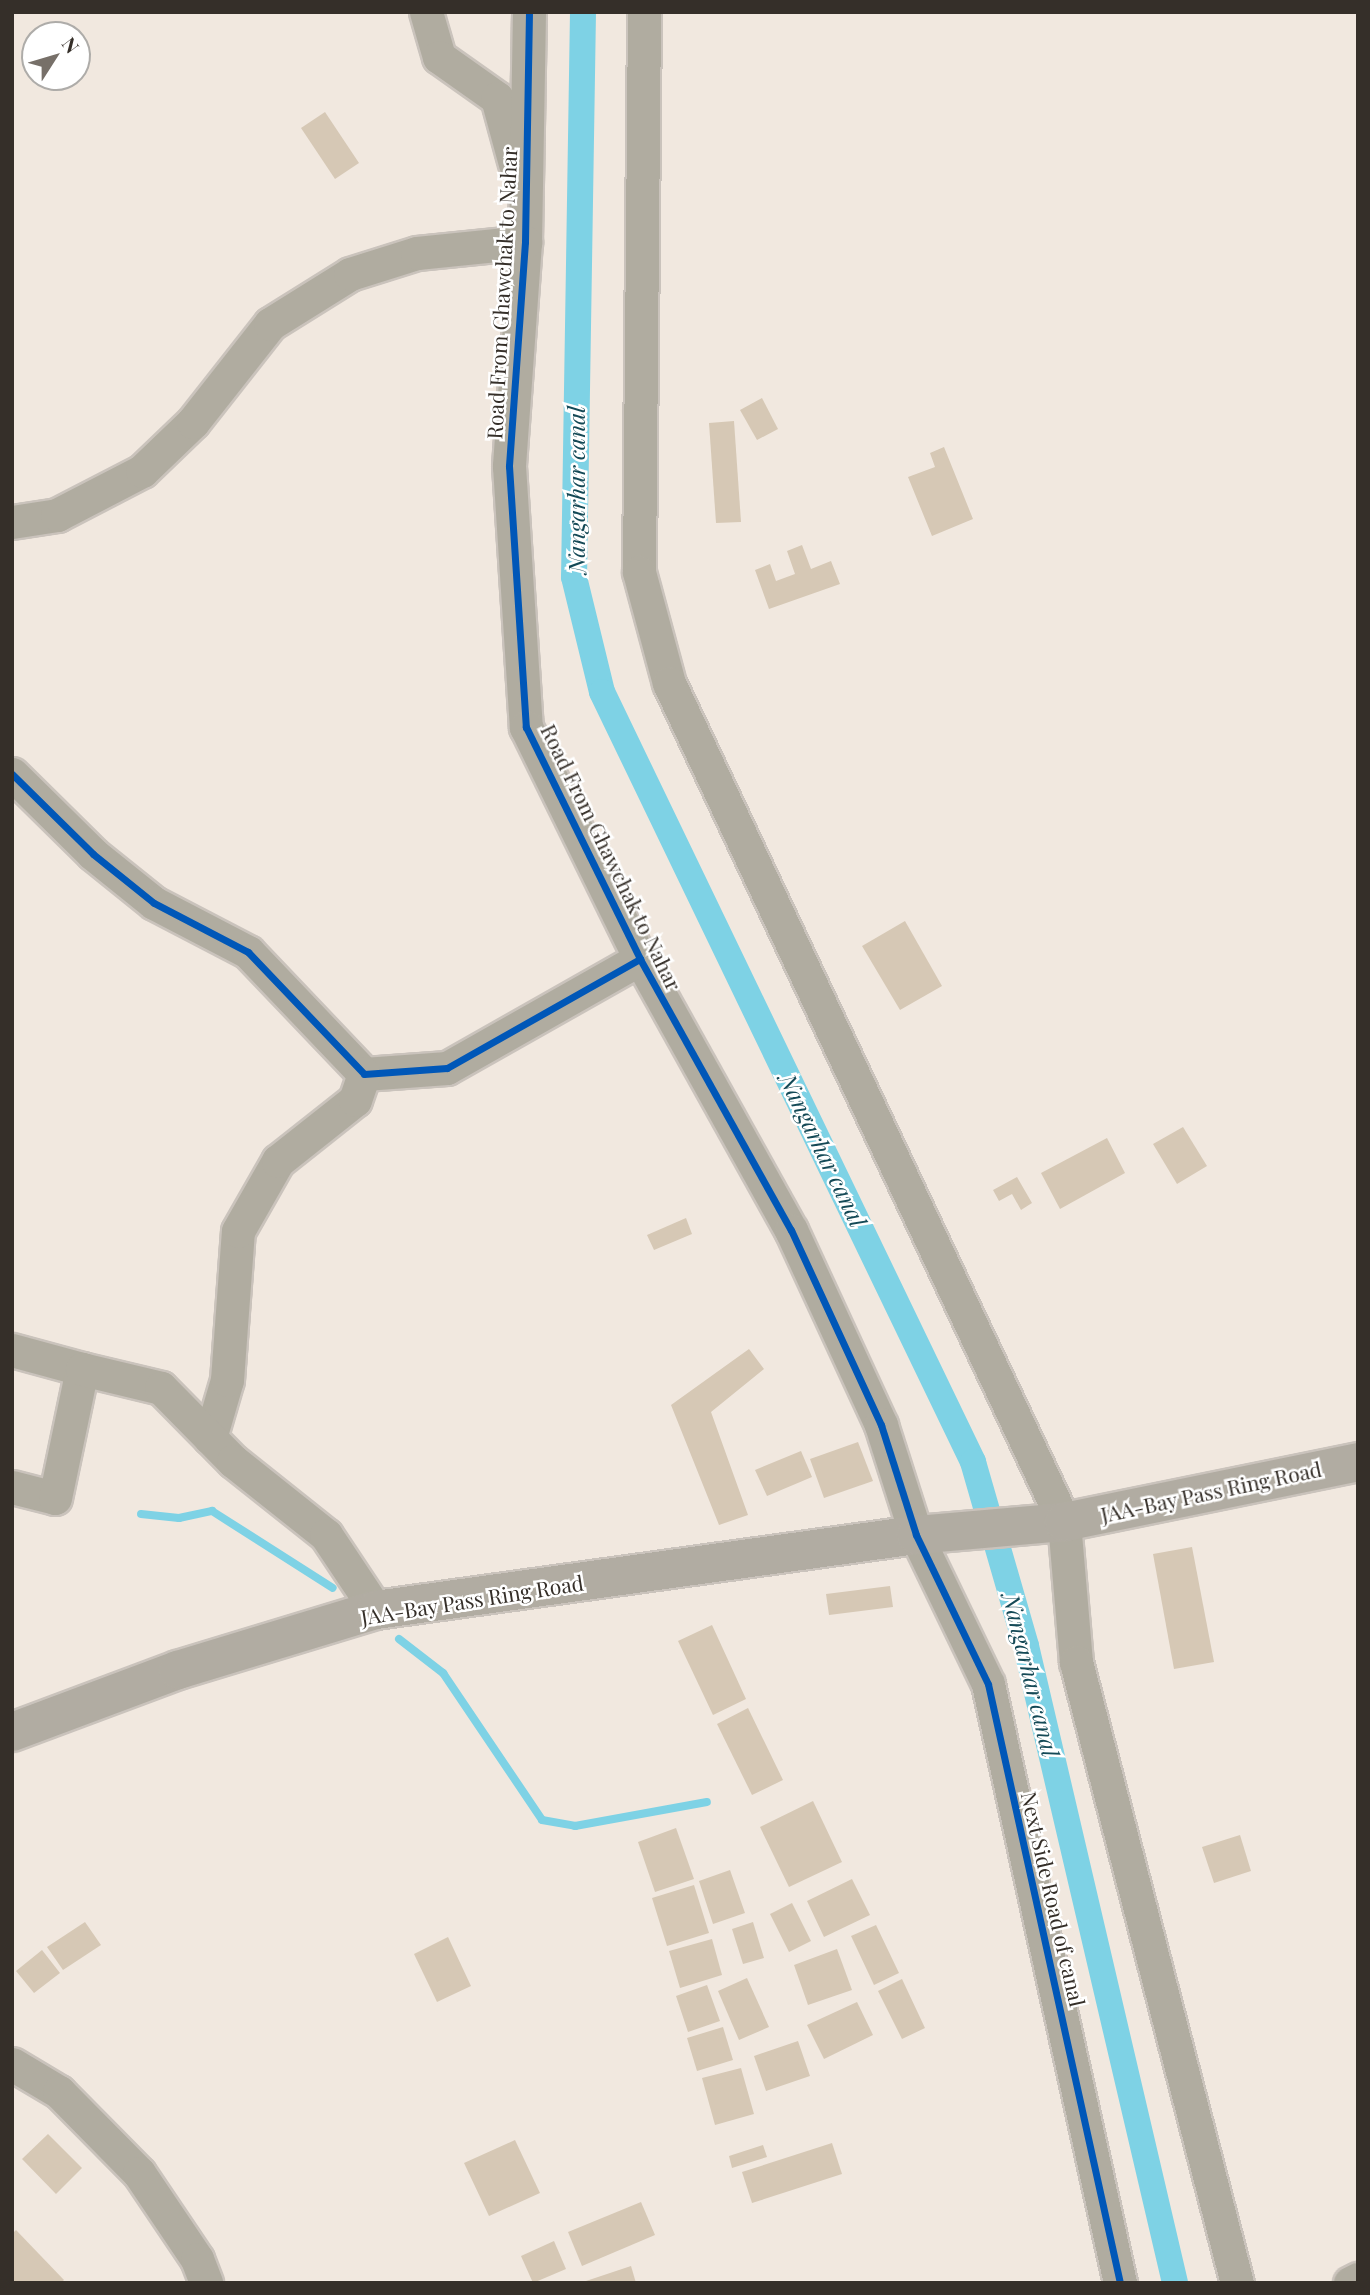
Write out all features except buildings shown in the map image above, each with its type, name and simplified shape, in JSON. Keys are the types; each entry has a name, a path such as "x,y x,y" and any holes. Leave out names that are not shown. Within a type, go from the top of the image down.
{"highway":[{"name":"JAA-Bay Pass Ring Road","path":"12,1732 178,1670 376,1610 932,1534 1064,1521 1358,1462"}],"street":[{"path":"426,12 439,57 497,98 525,202"},
{"name":"Road From Ghawchak to Nahar","path":"529,12 525,242 509,466 526,727 640,959 791,1230 932,1534"},
{"path":"644,12 639,572 669,683 1064,1521 1076,1662 1237,2283"},
{"path":"12,522 57,515 142,471 193,422 270,324 350,274 417,253 525,242"},
{"path":"12,774 93,854 154,903 248,952 364,1074"},
{"path":"364,1074 447,1068 640,959"},
{"path":"210,1438 227,1380 238,1231 278,1161 355,1100 364,1074"},
{"path":"12,1350 161,1388 210,1438 326,1535 376,1610"},
{"path":"12,1488 55,1499 82,1369"},
{"name":"Next Side Road of canal","path":"932,1534 988,1684 1119,2283"},
{"path":"12,2064 59,2092 139,2173 197,2259 205,2283"},
{"path":"1350,2283 1358,2279"}],"waterway":[{"name":"Nangarhar canal","path":"583,12 574,577 602,692 973,1462 1026,1646 1175,2283"},
{"path":"141,1514 179,1518 212,1511 333,1588"},
{"path":"399,1639 443,1673 542,1820 575,1826 707,1802"}],"cycle path":[{"path":"529,12 525,242 509,466 526,727 640,959 791,1230 881,1425 916,1535 988,1684 1120,2283"},
{"path":"12,774 93,854 154,903 248,952 364,1074 447,1068 640,959"}]}
